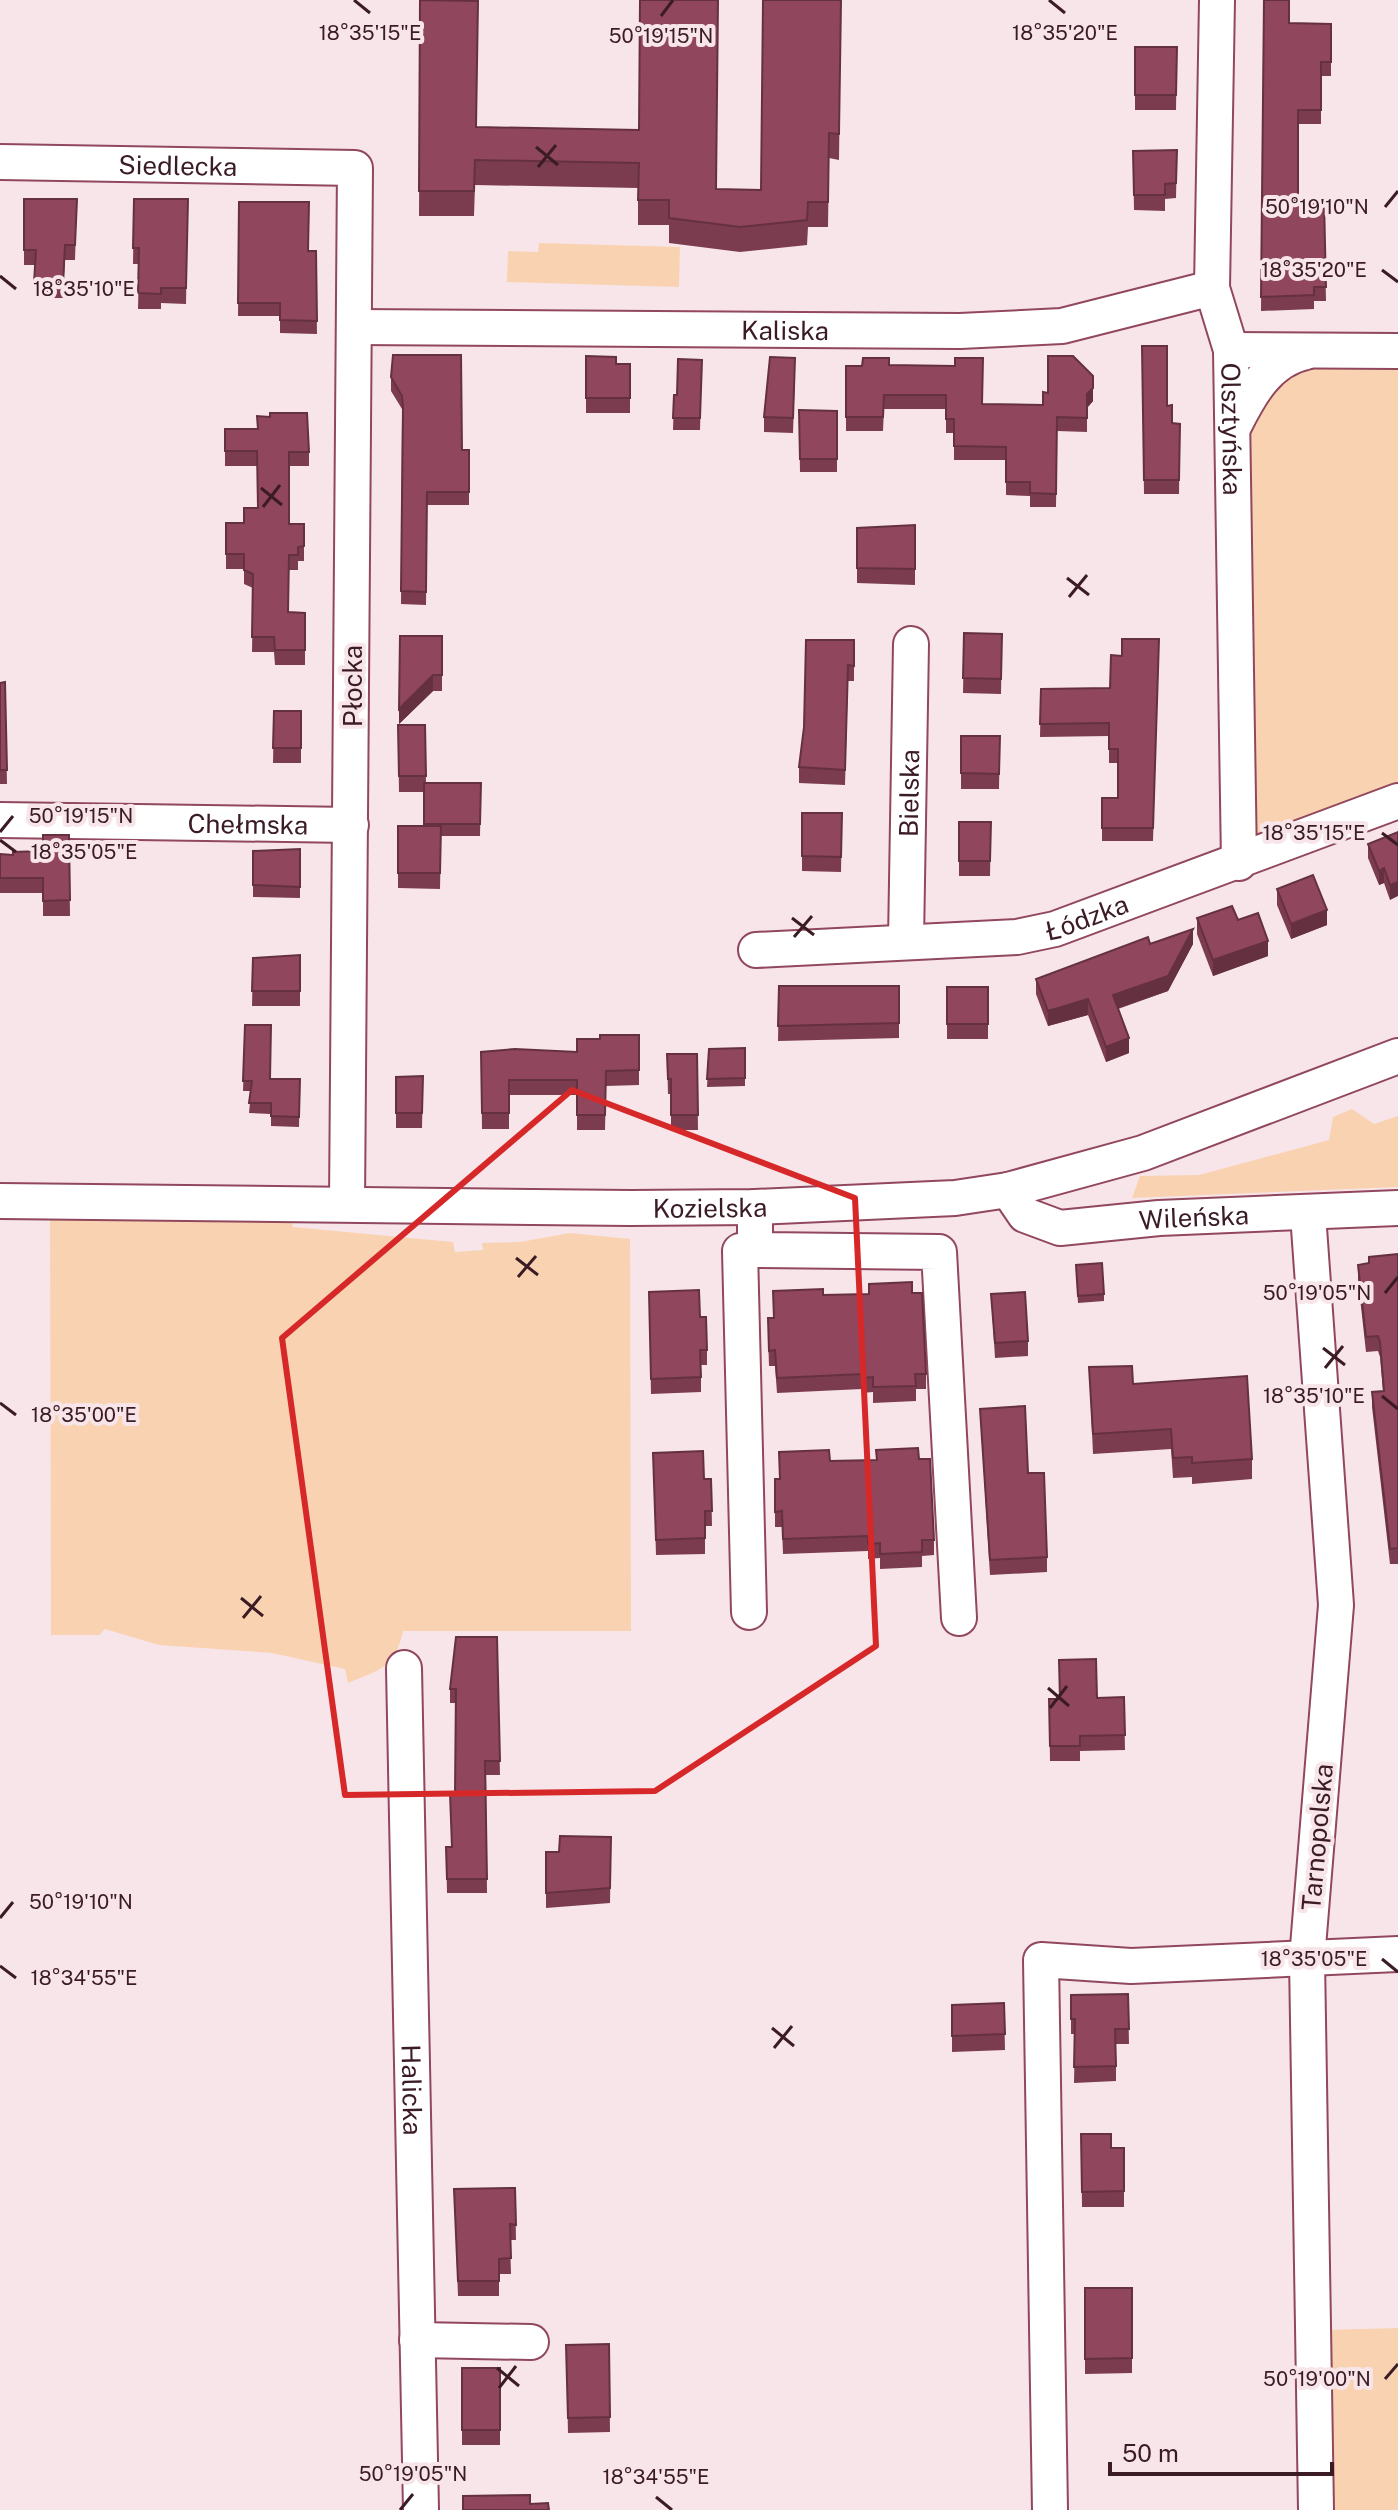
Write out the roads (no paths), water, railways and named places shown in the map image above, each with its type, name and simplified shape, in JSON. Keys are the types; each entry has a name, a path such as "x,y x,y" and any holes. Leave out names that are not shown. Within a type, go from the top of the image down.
{"street":[{"name":"Olsztyńska","path":"1217,0 1212,288 1231,350 1239,863"},
{"name":"Siedlecka","path":"0,162 355,168"},
{"name":"Płocka","path":"347,1204 355,168"},
{"name":"Kaliska","path":"355,327 960,331 1062,326 1212,288"},
{"path":"1231,350 1398,351"},
{"path":"1232,430 1247,400 1273,367 1284,359 1307,352"},
{"name":"Bielska","path":"906,941 911,644"},
{"name":"Łódzka","path":"756,950 1017,937 1055,929 1239,863 1398,801"},
{"name":"Chełmska","path":"0,820 351,825"},
{"name":"Kozielska","path":"0,1201 755,1207 955,1198 1008,1190 1143,1153 1398,1056"},
{"name":"Wileńska","path":"1008,1190 1025,1215 1060,1228 1159,1218 1398,1208"},
{"path":"755,1207 755,1250"},
{"name":"Tarnopolska","path":"1308,1214 1336,1605 1307,1959 1316,2510"},
{"path":"749,1612 740,1251 939,1252 959,1618"},
{"name":"Halicka","path":"404,1668 421,2510"},
{"path":"1050,2510 1041,1960 1131,1966 1398,1954"},
{"path":"417,2340 531,2342"}]}
